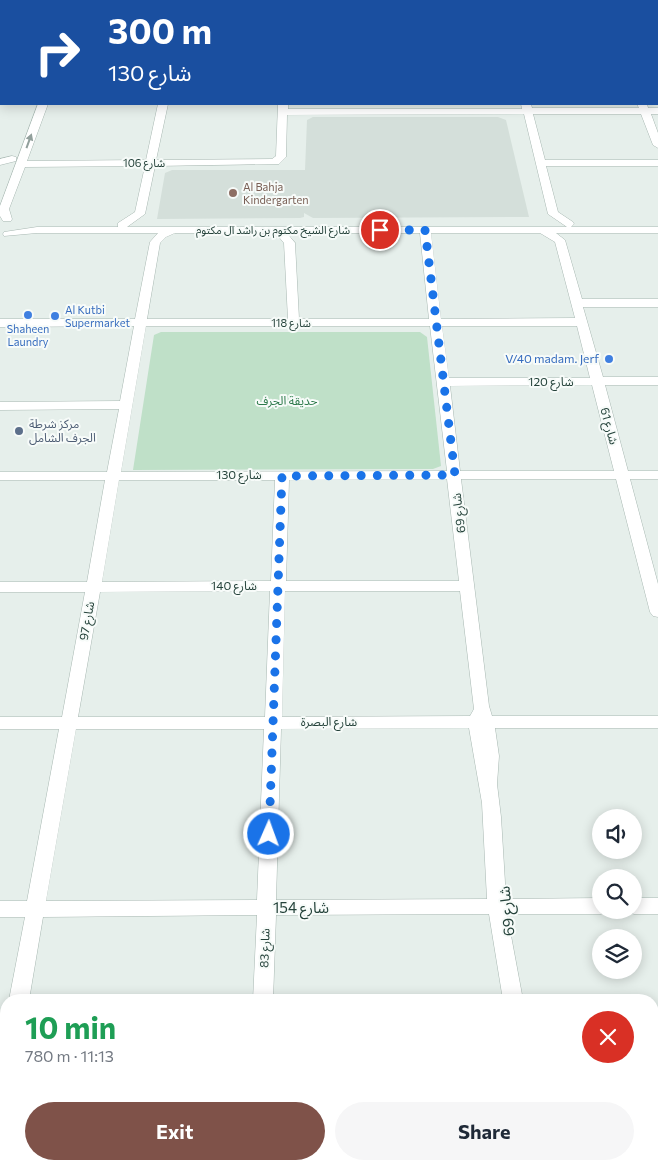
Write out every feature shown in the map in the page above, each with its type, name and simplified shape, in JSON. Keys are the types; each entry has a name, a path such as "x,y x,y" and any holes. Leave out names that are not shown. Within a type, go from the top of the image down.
{"street":[{"path":"0,192 8,163 33,105"},
{"path":"4,236 14,230 4,214 8,163 42,105"},
{"path":"122,225 140,214 163,105"},
{"path":"283,108 643,108 658,111"},
{"name":"شارع 106","path":"8,163 275,162 281,159 283,108"},
{"path":"527,108 553,214 571,227 560,240 541,227 553,214"},
{"path":"643,108 658,145"},
{"path":"542,163 658,163"},
{"path":"140,214 153,225"},
{"name":"شارع الشيخ مكتوم بن راشد آل مكتوم","path":"7,220 40,226 571,227 658,224"},
{"name":"شارع الشيخ مكتوم بن راشد آل مكتوم","path":"4,236 37,230 425,230 541,227"},
{"name":"شارع الشيخ مكتوم بن راشد آل مكتوم","path":"571,227 658,230"},
{"path":"141,230 154,242 162,235 173,230"},
{"path":"272,230 283,236 289,243 290,323"},
{"path":"289,243 296,236 307,230"},
{"name":"شارع 69","path":"425,230 468,586 481,717 479,746 488,785 495,844 494,864 502,907 505,957 511,979 512,994"},
{"name":"شارع 61","path":"560,240 621,475 654,587 658,612"},
{"name":"شارع 97","path":"21,994 154,242"},
{"path":"576,303 658,303"},
{"name":"شارع 118","path":"0,323 582,322"},
{"name":"شارع 120","path":"444,382 658,381"},
{"path":"0,406 125,405"},
{"name":"شارع 130","path":"0,476 658,475"},
{"name":"شارع 83","path":"263,994 282,476"},
{"name":"شارع 140","path":"0,587 468,586"},
{"name":"شارع البصرة","path":"0,723 273,722 481,717 658,722"},
{"name":"شارع 154","path":"0,909 592,906"},
{"path":"642,906 658,906"}],"shaded area":[{"path":"313,117 498,117 506,120 529,217 313,218 304,213 304,217 300,218 157,219 165,173 172,170 305,170 307,120"}],"green space":[{"name":"حديقة الجرف","path":"161,332 420,332 427,337 441,466 433,469 133,470 154,335"}],"place":[{"name":"Al Bahja Kindergarten","path":"233,193"},
{"name":"Shaheen Laundry","path":"28,315"},
{"name":"Al Kutbi Supermarket","path":"55,316"},
{"name":"V/40 madam. Jerf","path":"609,359"},
{"name":"مركز شرطة الجرف الشامل","path":"19,431"}],"route":[{"path":"269,834 282,476 455,475 425,230 380,230"}]}
